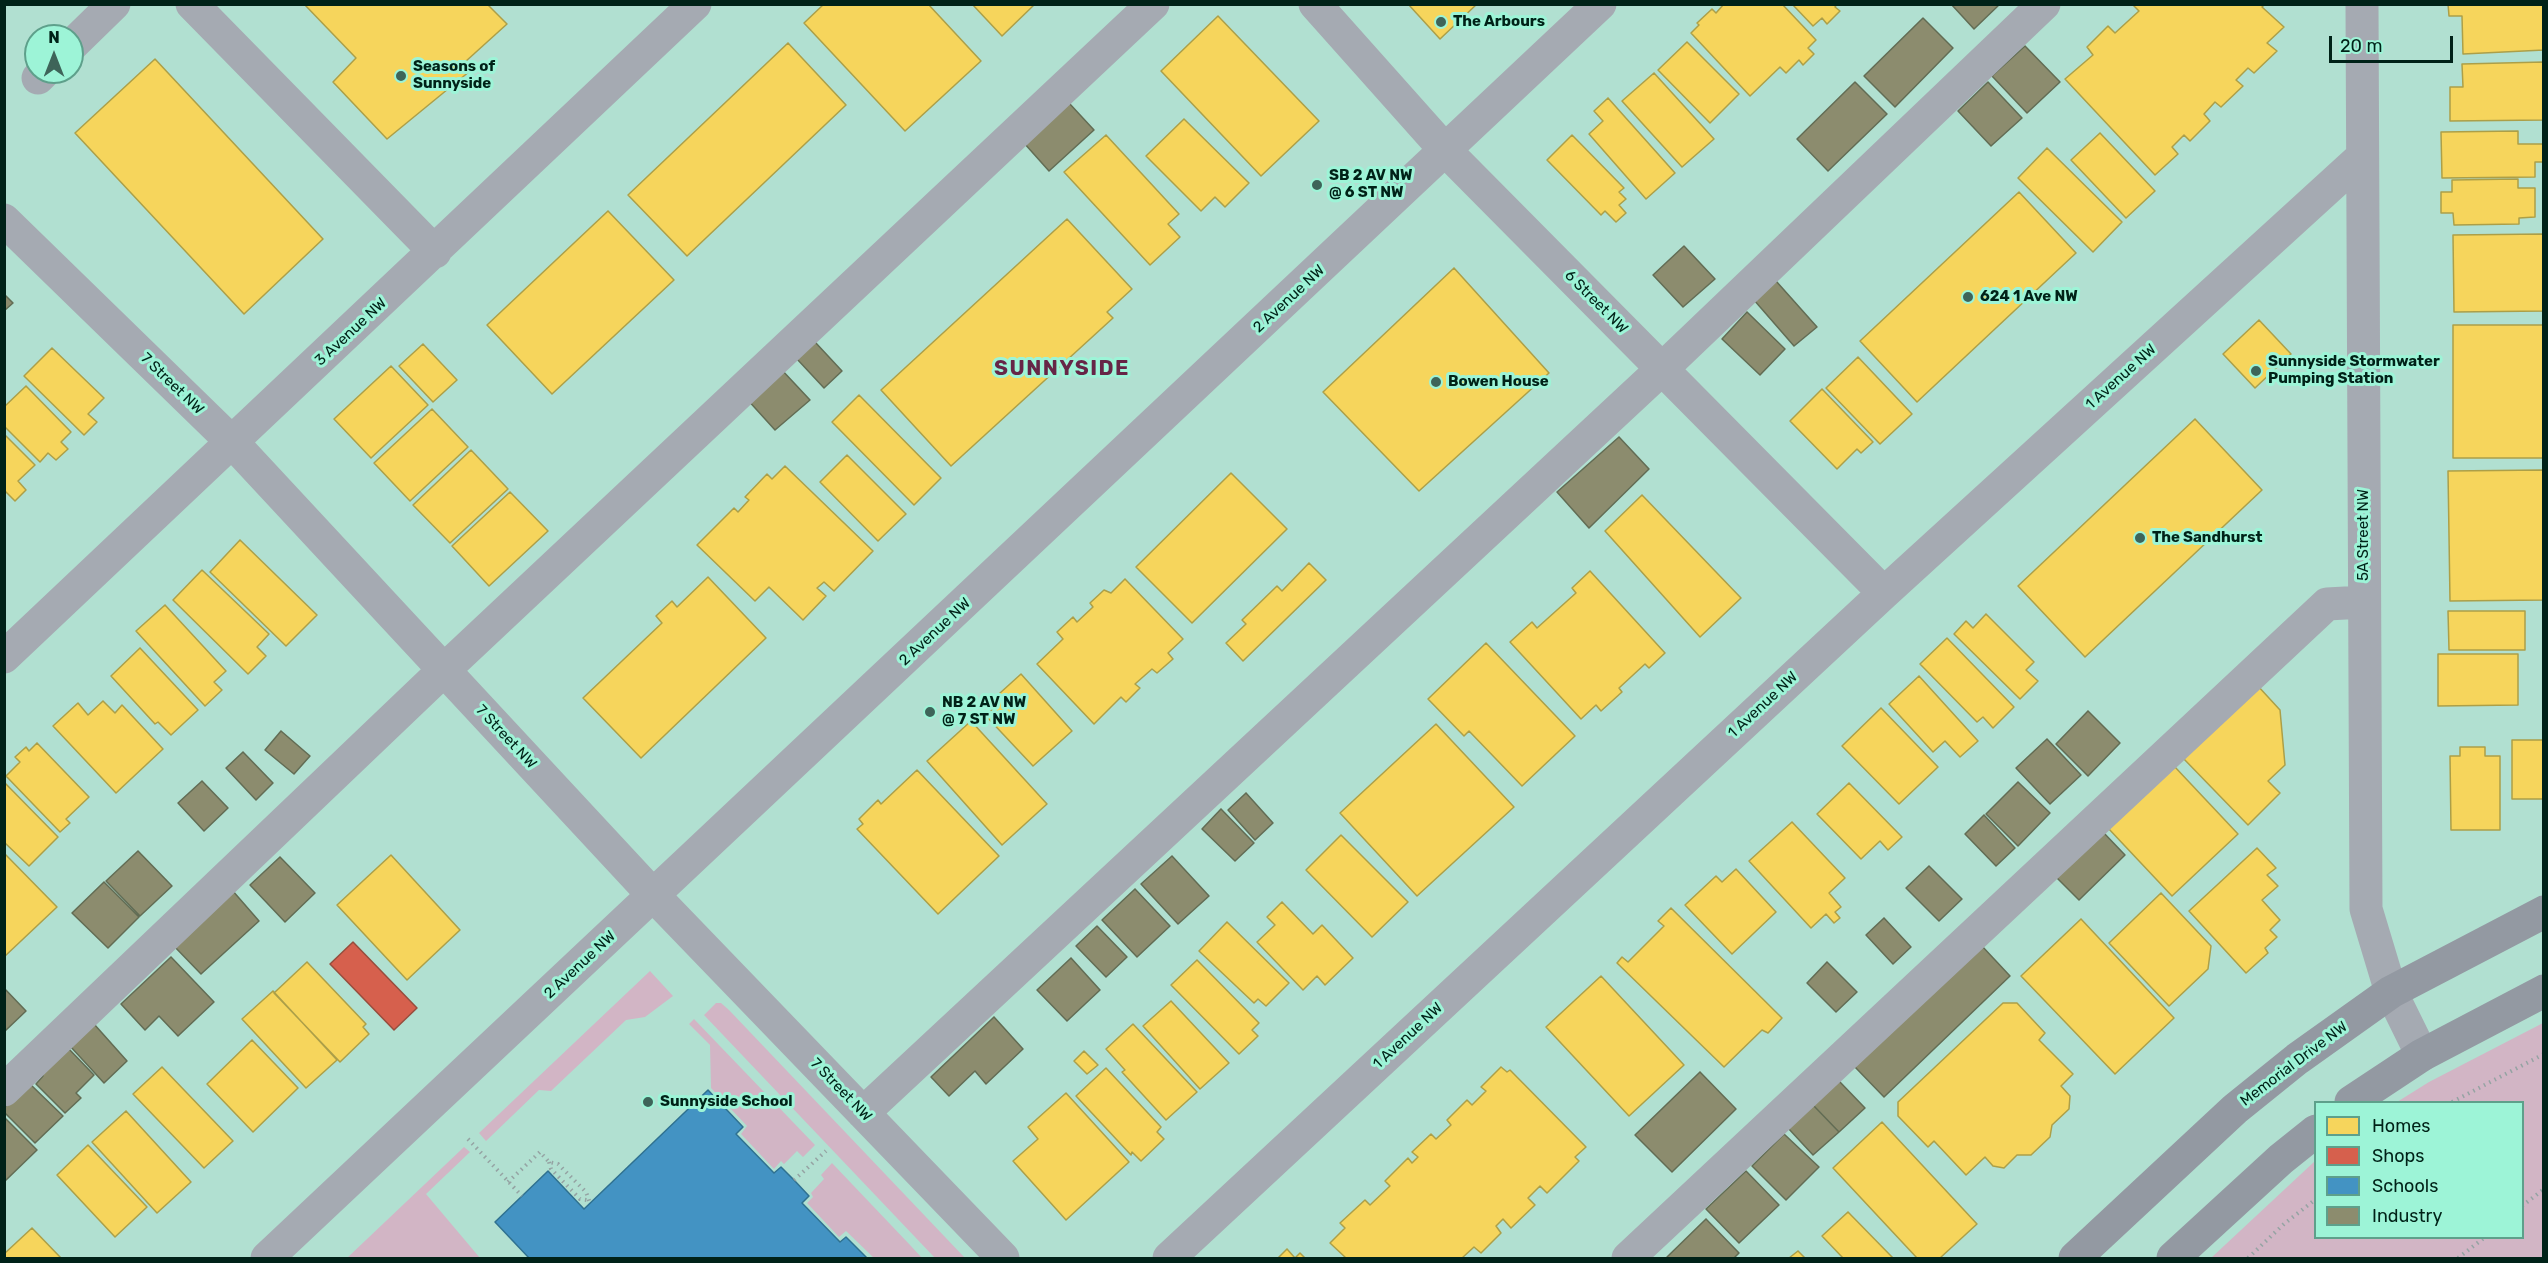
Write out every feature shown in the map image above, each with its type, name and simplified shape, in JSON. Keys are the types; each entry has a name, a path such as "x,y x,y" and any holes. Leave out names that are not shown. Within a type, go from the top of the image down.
{"main road":[{"name":"Memorial Drive NW","path":"2075,1258 2235,1108 2297,1059 2391,992 2544,912"},
{"path":"2353,1101 2422,1055 2544,991"},
{"path":"2173,1258 2281,1159 2314,1133"}],"street":[{"path":"84,33 114,4"},
{"path":"192,4 435,252"},
{"name":"3 Avenue NW","path":"4,657 695,4"},
{"path":"4,1090 444,670 1153,4"},
{"name":"6 Street NW","path":"1315,4 1446,151 1884,593"},
{"name":"2 Avenue NW","path":"267,1258 1600,4"},
{"path":"864,1113 1662,369 2044,4"},
{"name":"5A Street NW","path":"2362,4 2366,909 2391,992 2422,1055"},
{"name":"1 Avenue NW","path":"1169,1258 1884,593 2362,157"},
{"name":"7 Street NW","path":"6,224 233,443 654,896 1003,1258"},
{"path":"1628,1258 2327,604 2364,602"}],"path":[{"path":"2454,1101 2544,1054"},
{"path":"468,1138 522,1196"},
{"path":"794,1180 826,1151"},
{"path":"508,1182 540,1152 549,1162 551,1169 580,1199 588,1202 586,1192 558,1164 549,1162"},
{"path":"2524,1205 2544,1189"},
{"path":"2248,1258 2284,1224 2314,1201"},
{"path":"2458,1258 2483,1239"}],"shaded area":[{"path":"650,971 673,996 645,1017 626,1020 551,1091 539,1090 486,1141 479,1133"},
{"path":"716,1003 721,1003 729,1010 965,1258 935,1258 704,1015"},
{"path":"694,1019 815,1145 803,1157 797,1151 784,1164 781,1161 774,1169 741,1134 747,1126 711,1088 710,1045 689,1024"},
{"path":"2543,1023 2543,1258 2211,1258 2314,1162 2314,1239 2524,1239 2524,1101 2399,1101 2429,1082"},
{"path":"464,1147 470,1152 426,1194 480,1258 347,1258"},
{"path":"832,1163 922,1258 874,1258 846,1231 839,1237 807,1203 813,1197 811,1193 824,1179 821,1175"}],"building: Homes":[{"name":"Seasons of Sunnyside","path":"304,4 487,4 507,24 465,62 470,71 387,139 333,82 356,58"},
{"path":"824,4 928,4 981,61 905,131 804,23"},
{"path":"972,4 1035,4 1002,36"},
{"name":"The Arbours","path":"1408,4 1477,4 1440,39"},
{"path":"1724,4 1782,4 1816,40 1808,48 1814,54 1803,65 1799,60 1786,73 1780,67 1750,96 1691,33 1699,25 1697,23 1712,9 1716,13"},
{"path":"1792,4 1837,4 1835,7 1840,11 1827,24 1822,18 1813,26"},
{"path":"2132,4 2265,4 2262,7 2284,27 2267,43 2277,51 2254,73 2248,68 2236,80 2243,86 2221,107 2215,102 2204,114 2210,121 2190,141 2184,135 2172,147 2178,154 2155,175 2065,79 2093,55 2087,47 2108,26 2115,33 2139,11"},
{"path":"2448,4 2544,4 2544,50 2463,54 2462,16 2449,16"},
{"path":"1218,16 1319,121 1261,176 1161,71"},
{"path":"1687,42 1739,94 1710,123 1658,70"},
{"path":"788,43 846,105 687,256 628,195"},
{"path":"155,59 323,239 244,314 75,133"},
{"path":"2544,62 2544,120 2450,121 2450,87 2463,87 2462,64"},
{"path":"1654,73 1714,139 1682,167 1622,101"},
{"path":"1608,98 1675,173 1646,199 1589,134 1603,121 1594,111"},
{"path":"1184,119 1249,183 1225,207 1215,197 1201,211 1146,156"},
{"path":"2518,131 2518,144 2544,144 2544,162 2535,162 2535,177 2442,178 2441,132"},
{"path":"2100,133 2155,191 2126,218 2071,160"},
{"path":"1106,135 1179,214 1168,224 1180,237 1150,265 1064,172"},
{"path":"1572,135 1624,188 1619,192 1626,199 1619,205 1626,213 1616,222 1605,211 1601,215 1547,160"},
{"path":"2047,148 2122,222 2093,252 2018,178"},
{"path":"2518,179 2518,188 2535,188 2535,217 2519,218 2519,224 2454,225 2453,213 2441,213 2441,192 2452,192 2452,180"},
{"name":"624 1 Ave NW","path":"2019,192 2076,253 1917,402 1860,341"},
{"path":"608,211 674,280 552,394 487,325"},
{"path":"1067,219 1132,289 1107,312 1113,318 951,466 881,390"},
{"path":"2544,234 2544,311 2454,312 2453,235"},
{"name":"Bowen House","path":"1454,268 1549,373 1419,491 1323,392"},
{"name":"Sunnyside Stormwater Pumping Station","path":"2259,320 2291,354 2255,388 2223,354"},
{"path":"2453,325 2544,325 2544,458 2453,458"},
{"path":"423,344 457,380 433,402 399,366"},
{"path":"52,348 104,398 88,414 97,422 84,435 24,376"},
{"path":"1858,357 1912,414 1880,444 1826,388"},
{"path":"391,366 428,405 371,458 334,419"},
{"path":"26,386 71,432 61,442 68,449 56,460 48,453 40,462 4,426 4,407"},
{"path":"1822,389 1873,442 1861,453 1857,449 1837,469 1790,421"},
{"path":"859,395 941,478 914,505 832,422"},
{"path":"432,409 468,447 410,501 374,463"},
{"name":"The Sandhurst","path":"2195,419 2262,490 2085,657 2018,586"},
{"path":"4,434 35,465 18,481 26,490 15,501 4,490"},
{"path":"471,450 508,489 450,543 413,505"},
{"path":"847,455 906,514 878,541 820,482"},
{"path":"785,466 873,551 834,591 824,582 817,588 826,596 803,620 769,587 755,601 697,545 734,508 738,512 749,500 745,497 767,474 772,479"},
{"path":"2544,470 2544,600 2450,601 2448,471"},
{"path":"1231,473 1287,529 1192,623 1136,567"},
{"path":"510,492 548,531 489,586 452,546"},
{"path":"1642,495 1741,598 1700,637 1605,531"},
{"path":"240,540 317,615 286,646 210,572"},
{"path":"1309,563 1326,580 1243,661 1226,643 1246,624 1242,620 1277,586 1282,591"},
{"path":"202,570 269,634 257,647 266,656 248,674 173,600"},
{"path":"1590,571 1665,653 1649,668 1645,664 1619,688 1622,692 1601,711 1596,705 1581,719 1510,642 1532,622 1537,628 1576,593 1572,588"},
{"path":"708,577 766,638 641,758 583,698 662,623 656,616 672,601 677,607"},
{"path":"1125,579 1183,639 1168,653 1173,659 1157,673 1152,669 1135,684 1140,688 1126,702 1121,697 1094,724 1037,664 1063,639 1057,632 1073,617 1077,622 1093,607 1090,603 1104,590 1111,593"},
{"path":"165,605 226,671 214,682 222,690 205,706 136,631"},
{"path":"2448,611 2525,611 2525,650 2449,650"},
{"path":"1986,614 2034,662 2026,670 2038,681 2020,699 1954,634 1966,621 1973,628"},
{"path":"1947,638 2014,707 1993,728 1983,717 1977,722 1920,664"},
{"path":"1486,643 1575,736 1522,786 1469,731 1464,736 1428,699"},
{"path":"140,648 198,710 171,735 158,722 155,724 111,676"},
{"path":"2438,654 2518,654 2518,705 2438,706"},
{"path":"1021,674 1072,731 1033,766 986,716 994,708 989,703"},
{"path":"1919,676 1978,741 1960,757 1945,741 1933,752 1889,704"},
{"path":"2257,685 2280,710 2285,765 2268,781 2280,793 2248,825 2182,757"},
{"path":"103,701 115,713 122,705 163,749 116,793 53,726 78,703 88,715"},
{"path":"1881,708 1938,767 1899,804 1842,746"},
{"path":"971,721 1047,804 1002,845 927,761"},
{"path":"1436,724 1514,807 1417,896 1340,813"},
{"path":"2512,740 2544,740 2544,799 2512,799"},
{"path":"37,743 89,797 66,819 70,823 60,832 6,776 20,762 15,757 26,747 29,751"},
{"path":"2460,747 2485,747 2485,756 2500,756 2500,830 2451,830 2450,756 2460,756"},
{"path":"2174,766 2238,834 2172,896 2108,828"},
{"path":"917,770 999,856 938,914 857,829 863,824 859,819 878,800 881,804"},
{"path":"4,782 58,837 29,866 4,842"},
{"path":"1849,783 1902,837 1888,850 1880,841 1861,859 1817,814"},
{"path":"1792,822 1845,878 1829,893 1841,907 1835,912 1840,918 1834,923 1826,914 1811,928 1749,861"},
{"path":"1341,835 1408,902 1372,937 1306,870"},
{"path":"2257,848 2276,868 2267,875 2278,886 2262,900 2280,920 2270,930 2277,937 2265,948 2268,953 2246,973 2189,911"},
{"path":"4,853 57,907 4,957"},
{"path":"391,855 460,930 407,980 337,905"},
{"path":"1736,869 1776,912 1732,954 1685,905 1716,876 1722,882"},
{"path":"2161,893 2211,946 2208,969 2169,1006 2109,943"},
{"path":"1282,902 1313,934 1322,925 1353,958 1325,985 1317,976 1303,990 1257,942 1275,925 1267,917"},
{"path":"1671,908 1782,1018 1768,1033 1762,1030 1724,1067 1617,963 1622,957 1628,962 1664,926 1658,921"},
{"path":"2081,919 2174,1018 2115,1074 2021,976"},
{"path":"1227,922 1289,983 1266,1006 1258,999 1254,1003 1199,951"},
{"path":"1197,960 1259,1023 1252,1030 1258,1036 1239,1054 1171,985"},
{"path":"307,962 366,1024 363,1027 369,1034 340,1062 274,993"},
{"path":"1601,976 1684,1065 1629,1116 1546,1027"},
{"path":"273,991 337,1060 306,1088 242,1019"},
{"path":"1171,1001 1229,1063 1200,1089 1143,1026"},
{"path":"2003,1003 2017,1003 2045,1033 2039,1040 2073,1074 2061,1086 2070,1096 2069,1109 2052,1125 2050,1137 2031,1155 2017,1155 2004,1168 1993,1166 1985,1157 1966,1175 1934,1141 1928,1147 1898,1116 1898,1102"},
{"path":"1133,1024 1197,1092 1166,1120 1122,1072 1125,1070 1106,1049"},
{"path":"252,1040 298,1088 253,1132 207,1084"},
{"path":"1084,1051 1098,1065 1087,1074 1074,1061"},
{"path":"162,1067 233,1141 204,1168 133,1094"},
{"path":"1501,1067 1507,1072 1510,1070 1586,1147 1575,1157 1579,1161 1547,1193 1540,1186 1528,1198 1535,1205 1511,1228 1503,1219 1496,1226 1501,1233 1481,1253 1474,1247 1462,1258 1346,1258 1330,1243 1345,1228 1340,1223 1365,1200 1370,1205 1390,1186 1385,1181 1408,1158 1412,1163 1418,1157 1412,1152 1431,1134 1436,1139 1451,1125 1447,1120 1467,1100 1472,1105 1486,1091 1481,1087"},
{"path":"1106,1068 1161,1127 1157,1132 1164,1139 1141,1161 1132,1152 1131,1155 1076,1096"},
{"path":"1066,1093 1129,1162 1066,1220 1013,1161 1038,1139 1028,1127"},
{"path":"126,1111 191,1182 157,1213 92,1142"},
{"path":"1882,1122 1977,1224 1940,1258 1917,1258 1833,1168"},
{"path":"88,1145 147,1207 115,1237 57,1175"},
{"path":"1848,1212 1893,1258 1843,1258 1822,1236"},
{"path":"32,1228 61,1258 4,1258 4,1254"},
{"path":"1287,1249 1295,1258 1278,1258"},
{"path":"1798,1251 1805,1258 1789,1258"},
{"path":"1300,1253 1305,1258 1295,1258"}],"building: Shops":[{"path":"353,942 417,1008 394,1030 330,964"}],"building: Schools":[{"path":"708,1090 743,1127 736,1134 774,1173 781,1167 809,1196 802,1203 840,1242 846,1237 867,1258 529,1258 495,1222 548,1171 584,1209"}],"building: Industry":[{"path":"1951,4 2000,4 1974,29"},
{"path":"1923,18 1953,48 1895,107 1864,76"},
{"path":"2025,46 2060,82 2027,113 1992,76"},
{"path":"1855,82 1887,114 1828,171 1797,139"},
{"path":"1988,82 2022,118 1991,146 1958,111"},
{"path":"1069,103 1094,130 1049,171 1024,143"},
{"path":"1684,246 1715,279 1683,307 1653,275"},
{"path":"1776,281 1817,327 1794,346 1754,300"},
{"path":"4,294 13,303 4,311"},
{"path":"1747,312 1785,349 1760,375 1722,339"},
{"path":"815,342 842,371 824,388 797,359"},
{"path":"780,368 810,400 775,430 746,398"},
{"path":"1619,437 1649,469 1589,528 1557,492"},
{"path":"2088,711 2120,743 2088,776 2056,744"},
{"path":"281,731 310,756 294,774 265,750"},
{"path":"2047,739 2081,775 2050,804 2016,768"},
{"path":"243,752 273,783 256,800 226,768"},
{"path":"202,781 228,808 204,831 178,803"},
{"path":"2018,782 2050,813 2018,846 1986,814"},
{"path":"1246,793 1273,823 1255,840 1228,810"},
{"path":"1221,809 1254,843 1235,861 1202,829"},
{"path":"1984,815 2015,848 1996,866 1965,834"},
{"path":"2102,831 2125,855 2079,900 2056,877"},
{"path":"138,851 172,886 140,916 106,881"},
{"path":"1172,856 1209,896 1178,924 1141,884"},
{"path":"280,857 315,893 285,922 250,885"},
{"path":"1929,866 1962,899 1939,921 1906,888"},
{"path":"104,882 139,917 108,948 72,913"},
{"path":"1135,889 1170,926 1137,957 1102,920"},
{"path":"232,890 259,921 201,974 172,944"},
{"path":"1884,918 1911,947 1893,964 1866,935"},
{"path":"1097,926 1127,957 1106,977 1076,946"},
{"path":"1981,945 2010,976 1884,1097 1854,1066"},
{"path":"171,957 214,1002 178,1036 159,1016 145,1030 121,1004"},
{"path":"1071,958 1100,990 1067,1021 1037,990"},
{"path":"1827,962 1857,992 1836,1012 1807,983"},
{"path":"4,988 26,1011 4,1032"},
{"path":"994,1017 1023,1049 986,1084 975,1071 949,1096 931,1077"},
{"path":"94,1024 127,1061 104,1083 70,1046"},
{"path":"66,1046 94,1075 76,1093 81,1098 65,1113 36,1084 43,1076 40,1072"},
{"path":"1700,1072 1736,1109 1672,1172 1635,1135"},
{"path":"1839,1081 1865,1108 1839,1132 1813,1105"},
{"path":"30,1084 63,1116 35,1143 4,1112 4,1108"},
{"path":"1813,1105 1839,1132 1813,1155 1788,1128"},
{"path":"4,1117 37,1150 4,1182"},
{"path":"1784,1134 1819,1167 1786,1200 1752,1166"},
{"path":"1746,1171 1779,1205 1739,1243 1706,1209"},
{"path":"1706,1219 1739,1253 1734,1258 1667,1257"}],"place":[{"name":"The Arbours","path":"1441,22"},
{"name":"Seasons of Sunnyside","path":"401,76"},
{"name":"SB 2 AV NW @ 6 ST NW","path":"1317,185"},
{"name":"624 1 Ave NW","path":"1968,297"},
{"name":"Sunnyside Stormwater Pumping Station","path":"2256,371"},
{"name":"Bowen House","path":"1436,382"},
{"name":"The Sandhurst","path":"2140,538"},
{"name":"NB 2 AV NW @ 7 ST NW","path":"930,712"},
{"name":"Sunnyside School","path":"648,1102"}],"district":[{"name":"SUNNYSIDE","path":"1062,369"}]}
